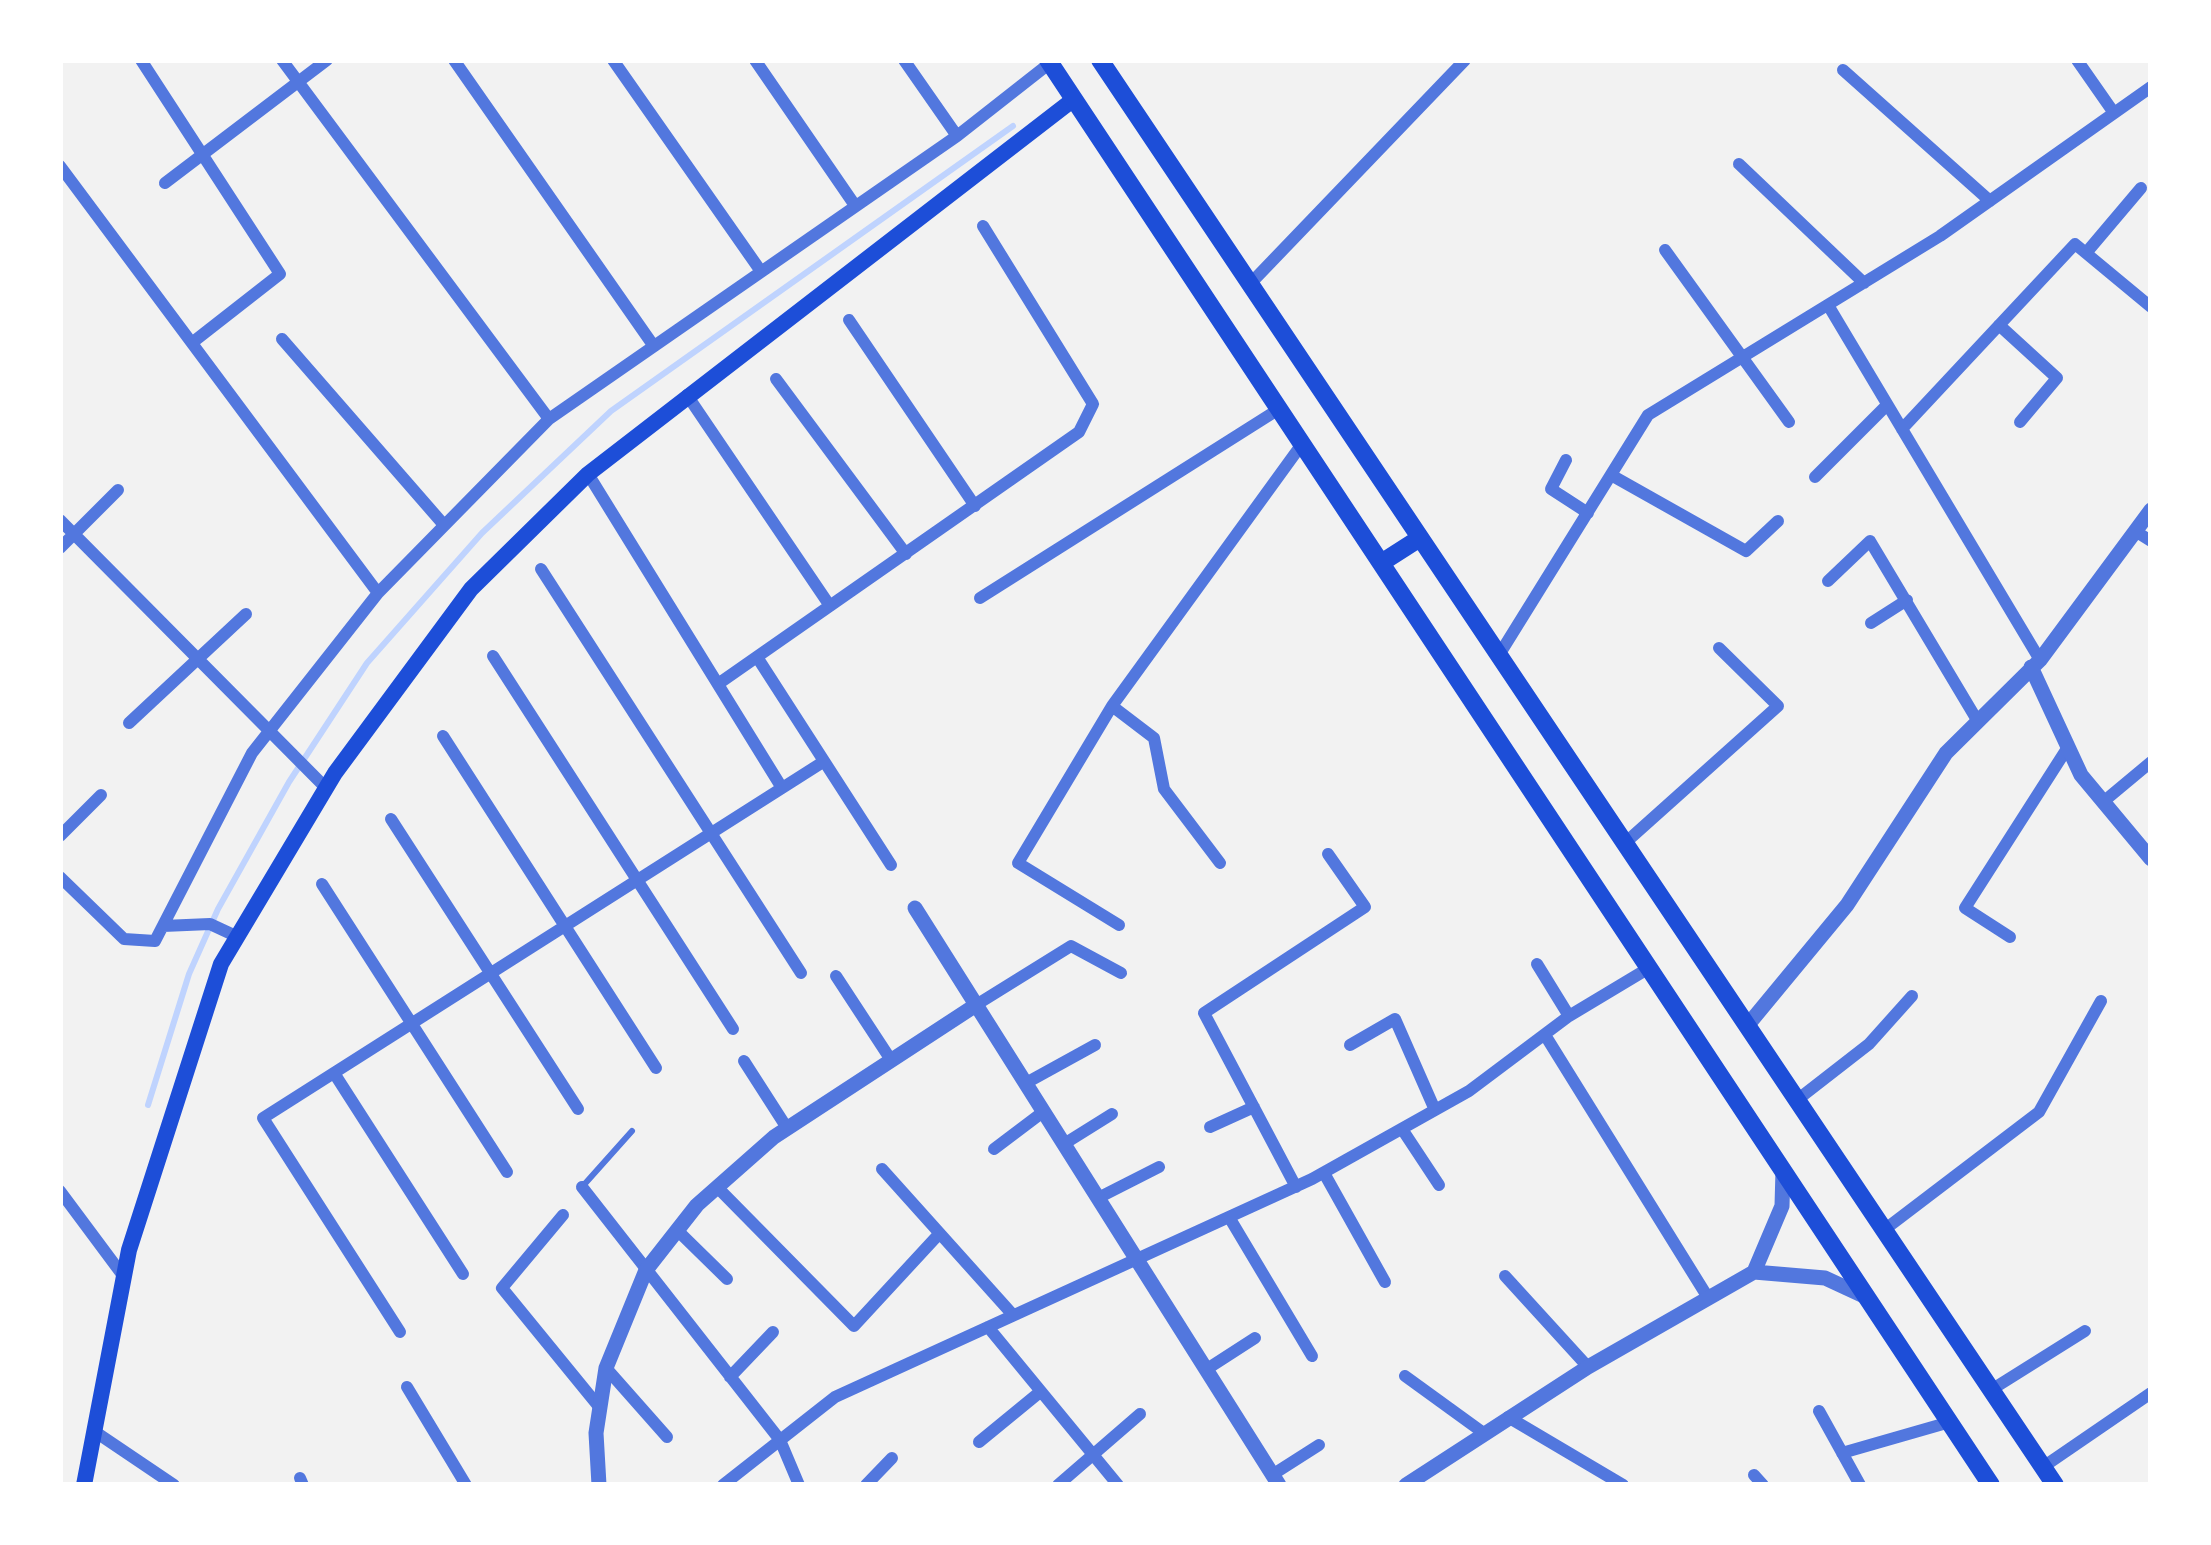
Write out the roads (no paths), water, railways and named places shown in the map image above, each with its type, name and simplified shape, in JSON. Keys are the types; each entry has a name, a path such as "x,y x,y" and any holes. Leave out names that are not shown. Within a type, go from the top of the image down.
{"main road":[{"path":"1100,60 2055,1485"},
{"path":"1049,62 1991,1485"},
{"path":"84,1485 124,1277 221,964 326,788 472,589 588,474 1074,99"},
{"path":"1382,563 1420,538"}],"street":[{"path":"141,60 280,274 193,343"},
{"path":"282,60 549,419"},
{"path":"165,183 327,60"},
{"path":"454,60 653,345"},
{"path":"613,60 760,270"},
{"path":"755,60 854,205"},
{"path":"904,60 957,136"},
{"path":"1250,284 1465,60"},
{"path":"2077,60 2114,113"},
{"path":"60,877 124,939 155,941 252,753 378,593 549,419 957,136 1049,62"},
{"path":"1843,70 1990,201"},
{"path":"1499,656 1648,415 1990,201 2151,87"},
{"path":"1739,164 1864,283"},
{"path":"60,166 378,593"},
{"path":"2086,253 2141,188"},
{"path":"718,684 1079,431 1093,404 982,226"},
{"path":"1902,429 2075,244 2150,303"},
{"path":"1665,250 1789,422"},
{"path":"1828,305 2036,663 2081,775 2151,859"},
{"path":"849,320 975,506"},
{"path":"2000,325 2057,378 2020,422"},
{"path":"282,339 445,525"},
{"path":"776,379 906,554"},
{"path":"687,395 830,606"},
{"path":"1815,478 1888,404"},
{"path":"980,598 1279,409"},
{"path":"1119,925 1018,863 1112,706 1302,443"},
{"path":"1566,460 1551,489 1588,513"},
{"path":"588,474 782,788"},
{"path":"1611,475 1746,551 1778,521"},
{"path":"60,548 118,490"},
{"path":"1747,1026 1846,905 1946,753 2036,663 2151,510"},
{"path":"60,520 326,788"},
{"path":"2135,531 2151,541"},
{"path":"1828,580 1870,541 1977,720"},
{"path":"541,568 801,974"},
{"path":"1870,623 1907,600"},
{"path":"129,723 246,614"},
{"path":"1625,843 1778,706 1719,648"},
{"path":"494,656 733,1029"},
{"path":"757,657 891,865"},
{"path":"1112,706 1154,739 1163,789 1220,863"},
{"path":"443,736 656,1068"},
{"path":"2010,937 1965,908 2068,747"},
{"path":"400,1331 263,1118 823,762"},
{"path":"2103,802 2151,762"},
{"path":"60,836 101,795"},
{"path":"391,818 578,1109"},
{"path":"1296,1187 1204,1012 1364,907 1328,854"},
{"path":"322,884 507,1172"},
{"path":"915,908 1275,1480 1319,1444"},
{"path":"163,926 210,923 238,937"},
{"path":"599,1485 600,1408 606,1368 646,1270 717,1187 787,1128 1071,946 1121,973"},
{"path":"1537,964 1569,1016"},
{"path":"723,1485 835,1397 1324,1173 1435,1110 1569,1016 1649,968"},
{"path":"836,976 891,1060"},
{"path":"1797,1100 1869,1044 1912,996"},
{"path":"1884,1231 2039,1112 2101,1001"},
{"path":"1349,1046 1395,1019 1435,1110"},
{"path":"1545,1035 1707,1296"},
{"path":"1026,1084 1095,1045"},
{"path":"744,1061 787,1128"},
{"path":"334,1073 463,1274"},
{"path":"1210,1127 1254,1108"},
{"path":"994,1149 1043,1112"},
{"path":"1064,1144 1112,1114"},
{"path":"1402,1129 1439,1185"},
{"path":"1098,1198 1159,1167"},
{"path":"882,1169 1013,1316"},
{"path":"1754,1272 1782,1206 1783,1170"},
{"path":"1324,1173 1385,1282"},
{"path":"581,1187 780,1440 799,1485"},
{"path":"717,1187 854,1326 940,1234"},
{"path":"60,1191 124,1277"},
{"path":"563,1215 502,1288 600,1408"},
{"path":"1228,1217 1312,1356"},
{"path":"677,1230 728,1280"},
{"path":"1406,1485 1588,1367 1754,1272 1813,1276 1867,1297"},
{"path":"1504,1276 1588,1367"},
{"path":"988,1327 1118,1485"},
{"path":"1991,1390 2085,1331"},
{"path":"730,1377 773,1332"},
{"path":"1207,1369 1255,1338"},
{"path":"606,1368 668,1437"},
{"path":"1405,1376 1485,1434"},
{"path":"407,1387 466,1485"},
{"path":"979,1442 1040,1392"},
{"path":"2043,1468 2151,1393"},
{"path":"1819,1412 1860,1485"},
{"path":"1058,1485 1140,1414"},
{"path":"1508,1418 1623,1485"},
{"path":"1842,1453 1949,1422"},
{"path":"94,1430 174,1485"},
{"path":"866,1485 892,1458"}],"lane":[{"path":"581,1187 632,1131"}],"waterway":[{"path":"148,1105 189,974 218,909 289,782 367,663 482,533 611,411 1013,126"}]}
